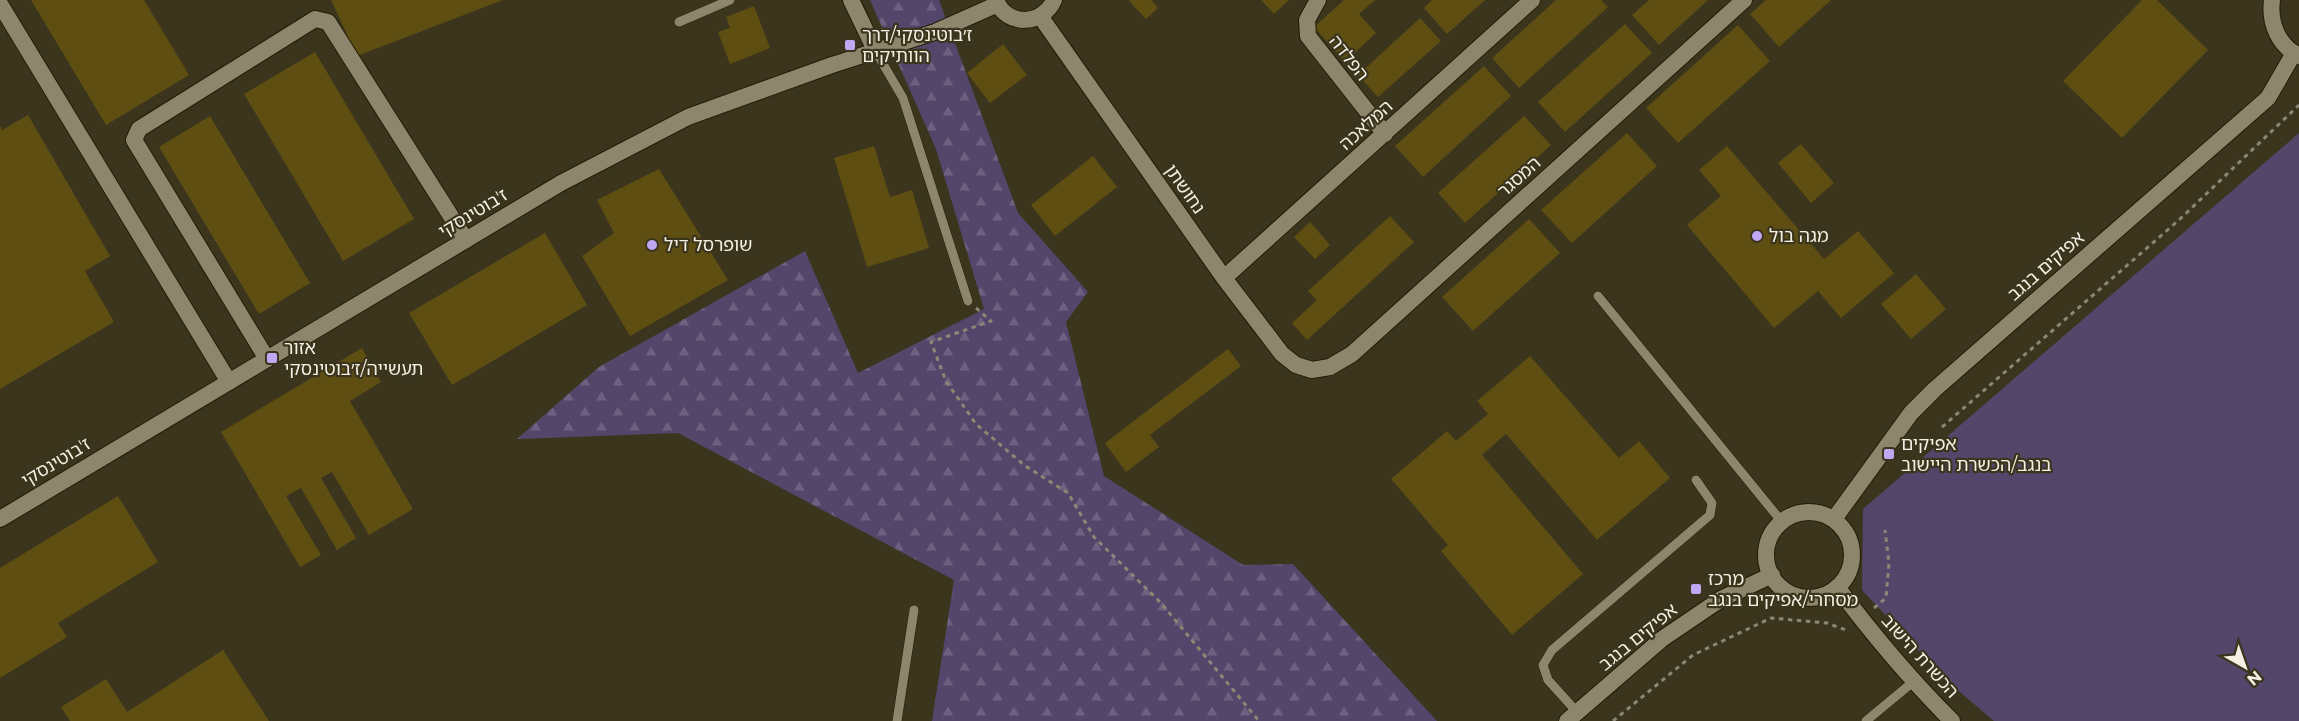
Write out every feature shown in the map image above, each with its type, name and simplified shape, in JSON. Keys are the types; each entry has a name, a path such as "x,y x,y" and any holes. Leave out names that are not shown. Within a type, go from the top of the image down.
{"street":[{"path":"851,0 876,52"},
{"path":"997,2 1009,16 1024,21 1040,16 1047,11 1054,0"},
{"name":"הפלדה","path":"1318,0 1307,20 1308,36 1385,134"},
{"name":"המלאכה","path":"1224,278 1532,0"},
{"name":"המסגר","path":"1312,370 1330,367 1352,354 1744,0"},
{"path":"2271,1 2271,17 2276,31 2283,43 2296,55"},
{"name":"ז'בוטינסקי","path":"0,519 561,183 688,117 832,65 935,32 997,2"},
{"path":"0,4 229,382"},
{"name":"נחושתן","path":"1040,16 1224,278 1282,354 1296,365 1312,370"},
{"path":"267,359 134,140 139,129 315,20 328,22 466,240"},
{"name":"אפיקים בנגב","path":"1834,519 1911,413 1935,388 2226,137 2268,98 2296,55"},
{"path":"1805,512 1823,514 1834,519 1847,534 1852,550 1851,567 1837,587 1822,595 1806,597 1782,588 1772,575 1767,551 1772,534 1789,517 1805,512"},
{"name":"אפיקים בנגב","path":"1572,717 1662,639 1721,599 1772,575"},
{"name":"הכשרת הישוב","path":"1837,587 1913,682 1952,721"}],"lane":[{"path":"679,22 730,0"},
{"path":"876,52 903,98 968,301"},
{"path":"1598,296 1782,522"},
{"path":"1572,717 1548,680 1543,664 1552,650 1710,515 1712,503 1696,480"},
{"path":"897,721 914,610"},
{"path":"1866,721 1913,682"}],"path":[{"path":"1942,428 2180,220 2299,105"},
{"path":"968,301 991,321 931,342 946,381 976,424 1024,465 1068,493 1094,537 1161,603 1259,721"},
{"path":"1613,721 1693,655 1772,618 1827,623 1846,630 1886,598 1889,563 1885,530"}],"green space":[{"path":"870,0 939,0 1018,213 1088,292 1066,322 1104,476 1243,565 1293,564 1437,721 932,721 954,580 678,433 517,439 599,367 805,251 858,373 984,309 936,149"},
{"path":"2299,133 2299,721 1994,721 1946,680 1862,590 1863,509"}],"building":[{"path":"31,0 144,0 189,75 106,125"},
{"path":"331,0 503,0 357,56"},
{"path":"1151,0 1158,8 1146,19 1129,1"},
{"path":"1261,0 1289,0 1274,14"},
{"path":"1344,0 1375,0 1359,14 1376,33 1345,62 1314,27"},
{"path":"1432,0 1485,0 1447,34 1424,8"},
{"path":"1556,0 1601,0 1608,7 1519,88 1492,58"},
{"path":"1649,0 1708,0 1659,45 1632,15"},
{"path":"1766,0 1831,0 1779,47 1750,14"},
{"path":"2142,0 2157,0 2208,50 2122,138 2063,81"},
{"path":"754,6 770,48 730,64 718,32 730,28 726,17"},
{"path":"1420,18 1441,41 1378,97 1358,75"},
{"path":"1625,24 1652,53 1565,132 1538,102"},
{"path":"1738,25 1770,61 1678,143 1646,108"},
{"path":"1003,44 1027,75 990,103 967,73"},
{"path":"315,52 414,219 343,261 244,94"},
{"path":"1484,66 1511,96 1423,177 1395,146"},
{"path":"28,115 110,256 85,271 114,322 0,389 0,126 2,130"},
{"path":"210,116 310,283 259,314 159,147"},
{"path":"1524,116 1551,145 1465,223 1438,193"},
{"path":"1627,133 1657,166 1572,243 1541,210"},
{"path":"1801,144 1834,183 1811,203 1778,163"},
{"path":"874,146 890,197 912,190 929,248 867,267 834,158"},
{"path":"1727,146 1824,259 1858,231 1894,273 1841,318 1818,291 1774,328 1687,225 1721,196 1699,170"},
{"path":"1093,156 1117,187 1055,236 1031,205"},
{"name":"שופרסל דיל","path":"659,169 728,280 630,336 582,256 614,233 597,200"},
{"path":"1390,216 1414,242 1307,340 1292,323 1317,300 1308,291"},
{"path":"1529,219 1560,253 1473,331 1442,297"},
{"path":"1310,222 1330,245 1315,259 1294,237"},
{"path":"545,233 587,305 452,385 409,313"},
{"path":"1916,274 1946,309 1911,339 1881,304"},
{"path":"362,348 381,382 350,401 413,509 369,535 332,472 321,478 356,538 337,550 301,488 286,496 321,555 300,567 221,432"},
{"path":"1228,349 1241,366 1150,435 1159,447 1126,472 1105,443"},
{"path":"1530,356 1619,458 1639,441 1670,478 1597,540 1506,434 1482,455 1583,574 1512,635 1441,551 1448,545 1391,479 1447,431 1456,441 1488,414 1477,401"},
{"path":"118,496 158,562 58,623 67,637 0,678 0,568"},
{"path":"223,650 269,721 70,721 61,707 106,679 127,712"}],"place":[{"name":"ז׳בוטינסקי/דרך הוותיקים","path":"850,45"},
{"name":"מגה בול","path":"1757,236"},
{"name":"שופרסל דיל","path":"652,245"},
{"name":"אזור תעשייה/ז׳בוטינסקי","path":"272,358"},
{"name":"אפיקים בנגב/הכשרת היישוב","path":"1889,454"},
{"name":"מרכז מסחרי/אפיקים בנגב","path":"1696,589"}]}
